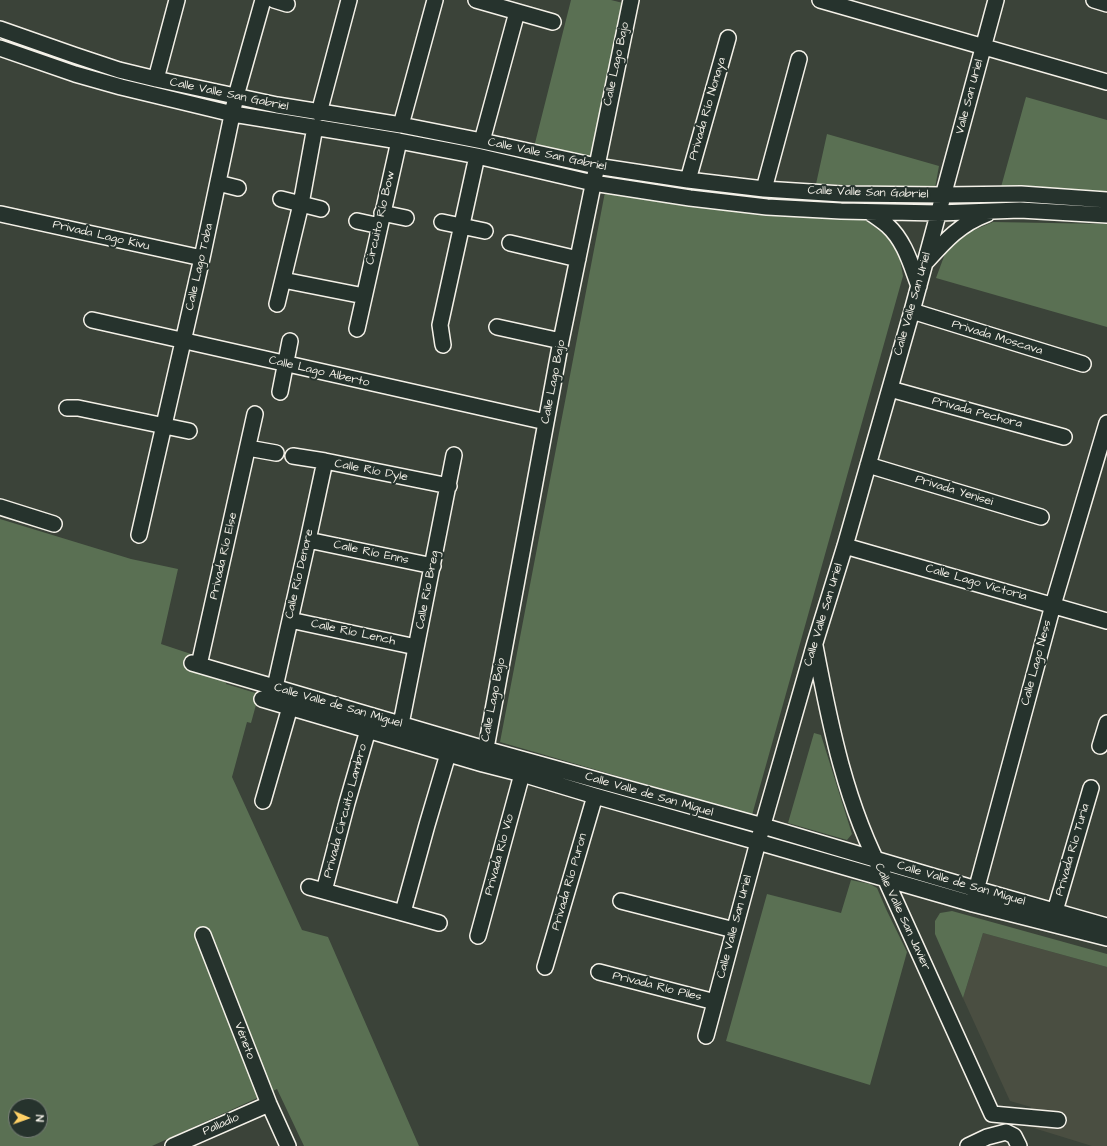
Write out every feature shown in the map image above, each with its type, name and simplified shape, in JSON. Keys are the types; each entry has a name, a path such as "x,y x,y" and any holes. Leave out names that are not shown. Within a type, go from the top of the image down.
{"street":[{"path":"156,79 177,0"},
{"name":"Calle Lago Toba","path":"139,535 202,258 236,96 263,0"},
{"path":"277,304 301,204 317,120 349,0"},
{"path":"401,125 435,0"},
{"path":"478,0 553,22"},
{"name":"Calle Lago Bajo","path":"483,764 546,422 596,166 631,0"},
{"path":"820,0 1107,82"},
{"name":"Valle San Uriel","path":"944,195 996,0"},
{"path":"1094,0 1107,4"},
{"path":"482,141 517,12"},
{"name":"Calle Valle San Gabriel","path":"0,29 119,70 276,105 317,120 399,141 477,156 593,183 690,198 766,207 869,212 939,213 1020,210 1107,216"},
{"name":"Privada Río Nonaya","path":"688,180 728,38"},
{"name":"Calle Valle San Gabriel","path":"0,48 105,83 233,114 401,125 596,166 688,180 764,189 842,194 1021,194 1107,200"},
{"path":"764,189 799,59"},
{"name":"Circuito Río Bow","path":"357,329 399,141"},
{"path":"443,345 440,325 477,156"},
{"path":"218,183 238,188"},
{"name":"Calle Valle San Uriel","path":"706,1036 758,842 815,643 845,546 944,195"},
{"path":"281,199 321,209"},
{"path":"925,264 948,238 964,225 995,211"},
{"path":"869,212 888,226 902,243 918,286"},
{"name":"Privada Lago Kivu","path":"1,214 202,258"},
{"path":"357,221 406,218"},
{"path":"442,222 485,231"},
{"path":"510,243 578,258"},
{"path":"283,280 364,296"},
{"name":"Privada Moscava","path":"912,311 1083,364"},
{"name":"Calle Lago Alberto","path":"92,320 546,422"},
{"path":"497,327 562,341"},
{"path":"280,392 290,341"},
{"name":"Privada Pechora","path":"890,389 1064,437"},
{"path":"67,408 78,408 188,431"},
{"name":"Privada Río Else","path":"196,664 255,414"},
{"name":"Calle Lago Ness","path":"975,896 1053,604 1107,423"},
{"path":"248,448 276,452"},
{"name":"Calle Río Breg","path":"401,724 454,455"},
{"name":"Calle Río Dyle","path":"293,456 449,486"},
{"name":"Calle Río Denore","path":"274,687 325,461"},
{"name":"Privada Yenisei","path":"868,465 1041,517"},
{"path":"0,506 54,524"},
{"name":"Calle Río Enns","path":"308,540 433,566"},
{"name":"Calle Lago Victoria","path":"845,546 1053,604 1107,621"},
{"name":"Calle Río Lench","path":"290,620 416,647"},
{"name":"Calle Valle San Javier","path":"815,643 826,705 843,772 861,825 875,859 992,1114 1058,1120"},
{"name":"Calle Valle de San Miguel","path":"196,664 485,749 763,826 875,859 975,896 1107,938"},
{"name":"Calle Valle de San Miguel","path":"262,699 448,754 885,878 1055,912 1107,926"},
{"path":"263,801 290,707"},
{"path":"1100,746 1107,723"},
{"name":"Privada Circuito Lambro","path":"324,891 368,730"},
{"path":"404,912 427,824 448,754"},
{"name":"Privada Río Vío","path":"478,936 522,774"},
{"name":"Privada Río Turia","path":"1055,912 1091,788"},
{"name":"Privada Río Puron","path":"545,967 595,796"},
{"name":"Privada Circuito Lambro","path":"309,887 404,912 439,923"},
{"path":"621,901 734,930"},
{"name":"Véneto","path":"203,935 285,1145"},
{"name":"Privada Río Piles","path":"599,972 715,1002"},
{"name":"Palladio","path":"173,1146 269,1104"},
{"path":"968,1146 987,1137 1006,1132 1014,1136 1019,1146"}],"shaded area":[{"path":"983,933 1107,967 1107,1146 1092,1146 1024,1125 1031,1107 1010,1101 963,998"}],"green space":[{"path":"571,0 611,0 623,3 592,160 534,147"},
{"path":"1026,97 1107,120 1107,192 1001,187"},
{"path":"827,134 939,166 935,188 816,184"},
{"path":"605,192 863,218 897,244 903,276 752,815 500,742"},
{"path":"993,222 1107,224 1107,327 936,278 946,251 965,234"},
{"path":"0,519 131,559 178,569 161,644 191,654 188,666 225,680 226,684 259,694 251,723 247,722 232,777 302,930 328,937 419,1146 304,1146 277,1089 152,1146 0,1146"},
{"path":"814,733 821,735 852,834 847,840 788,823"},
{"path":"851,880 870,884 877,888 907,952 870,1085 726,1041 767,894 841,913"},
{"path":"952,911 1107,954 1107,967 983,933 963,998 935,934 935,921 940,913"}]}
